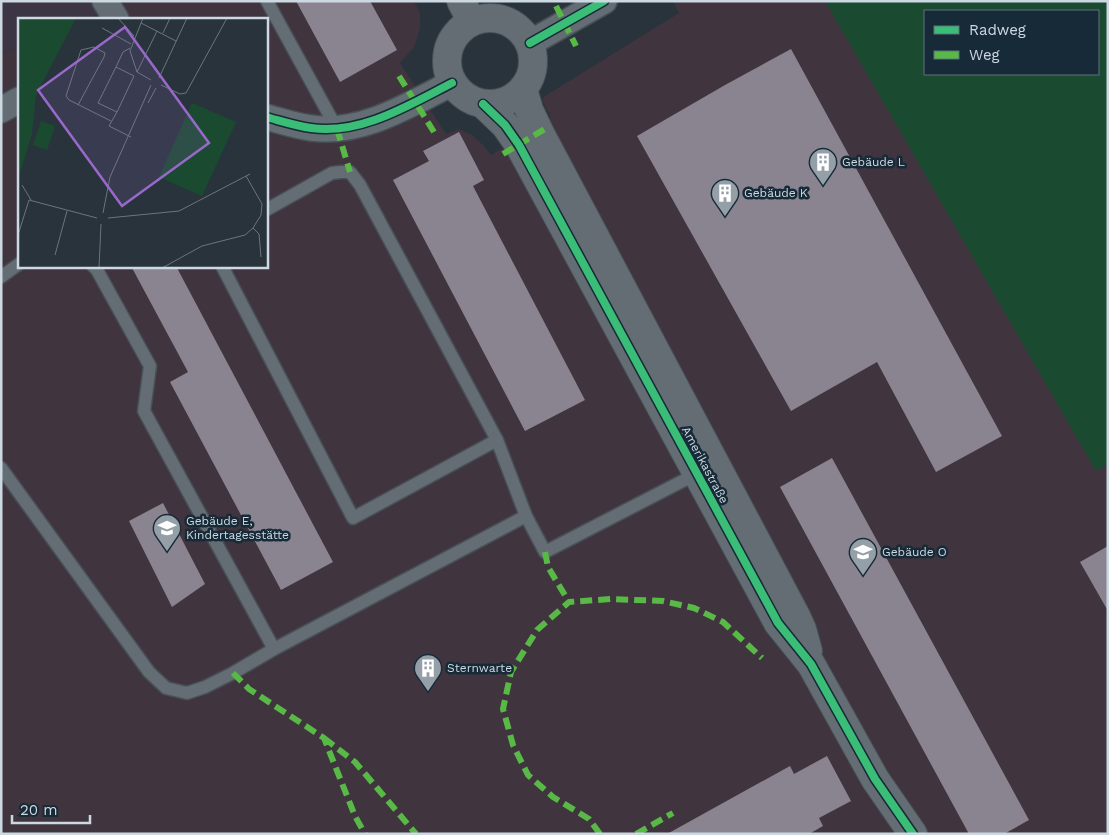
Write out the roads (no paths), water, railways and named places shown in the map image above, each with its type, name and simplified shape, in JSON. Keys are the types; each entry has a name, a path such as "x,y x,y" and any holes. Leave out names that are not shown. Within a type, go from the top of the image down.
{"street":[{"path":"105,1 115,18"},
{"path":"530,43 604,1"},
{"path":"268,117 313,128 337,129 366,123 388,115 452,83 447,72 446,60 454,37 462,28 467,11 483,18 494,18 515,26 530,43 534,62 528,81 517,95 501,103 483,104"},
{"name":"Amerikastraße","path":"452,83 460,93 470,100 483,104 505,125 519,145 707,469 796,616 802,629 811,664 875,779 913,834"},
{"name":"Amerikastraße","path":"523,89 540,133 707,469"},
{"path":"1,110 18,101"}],"lane":[{"path":"267,1 337,129"},
{"path":"268,209 332,174 350,172 360,186 497,440 526,516 545,552 707,469"},
{"path":"1,277 18,265"},
{"path":"95,268 150,366 144,411 274,649"},
{"path":"223,268 353,518 497,440"},
{"path":"1,468 149,672 166,688 187,693 205,687 233,673 274,649 526,516"}],"place":[{"name":"Gebäude L","path":"823,186"},
{"name":"Gebäude K","path":"725,217"},
{"name":"Gebäude E, Kindertagesstätte","path":"167,552"},
{"name":"Gebäude O","path":"863,576"},
{"name":"Sternwarte","path":"428,692"}]}
